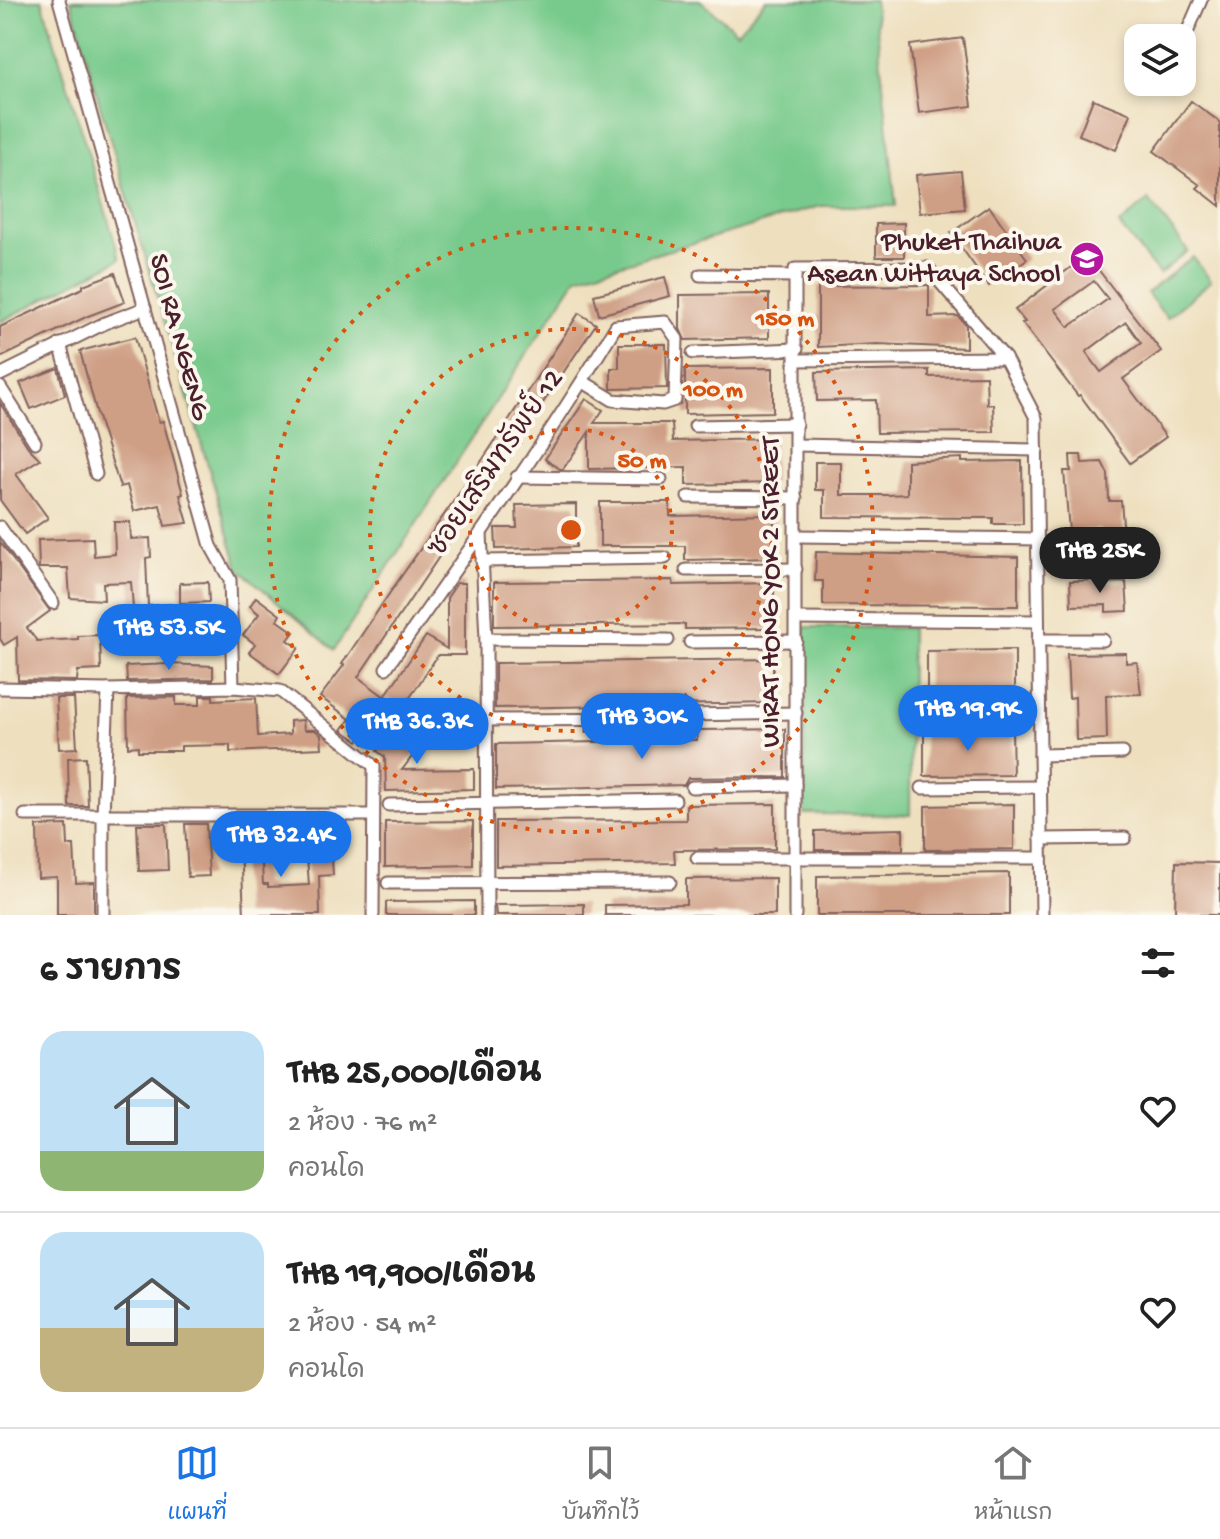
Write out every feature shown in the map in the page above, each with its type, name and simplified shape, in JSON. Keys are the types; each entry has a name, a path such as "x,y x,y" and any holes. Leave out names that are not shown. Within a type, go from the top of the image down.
{"street":[{"name":"SOI RA NGENG","path":"59,0 211,546 230,580 233,687"},
{"path":"1191,24 1201,0"},
{"path":"700,275 795,276 795,269 928,268 1005,358 1036,418 1042,915"},
{"name":"WIRAT HONG YOK 2 STREET","path":"795,276 795,915"},
{"path":"0,375 105,323 145,308"},
{"name":"ซอยเสริมทรัพย์ 12","path":"386,668 481,533 616,326 665,322 677,339 675,400 663,404 613,400 582,381"},
{"path":"60,344 96,474"},
{"path":"693,353 1005,358"},
{"path":"0,387 35,442"},
{"path":"695,426 796,424"},
{"path":"796,445 1037,450"},
{"path":"517,477 661,479"},
{"path":"688,497 796,498"},
{"path":"0,527 53,603"},
{"path":"481,533 486,639 487,915"},
{"path":"796,536 1038,539"},
{"path":"482,561 665,558"},
{"path":"686,570 796,569"},
{"path":"796,619 1038,621"},
{"path":"486,639 668,640"},
{"path":"1038,640 1103,640"},
{"path":"690,642 796,641"},
{"path":"0,688 108,690 233,687 280,691 374,766 373,915"},
{"path":"103,915 108,690"},
{"path":"687,715 796,713"},
{"path":"920,714 1039,714"},
{"path":"486,720 666,719"},
{"path":"1040,755 1123,753"},
{"path":"692,787 795,785"},
{"path":"922,788 1040,787"},
{"path":"389,805 675,800"},
{"path":"25,815 373,815"},
{"path":"1041,839 1125,838"},
{"path":"697,858 1041,858"},
{"path":"388,883 670,882"}],"green space":[{"path":"0,0 42,0 120,259 0,322"},
{"path":"71,0 700,0 737,32 766,0 874,0 896,206 820,206 577,277 334,650 239,569"},
{"path":"1149,200 1188,251 1159,274 1119,225"},
{"path":"1193,257 1211,281 1167,318 1147,293"},
{"path":"805,627 911,628 910,815 804,814"}],"building":[{"path":"963,38 972,106 919,113 910,45"},
{"path":"1093,99 1131,114 1116,150 1079,135"},
{"path":"1191,101 1220,122 1220,206 1197,188 1200,185 1154,151"},
{"path":"961,171 965,209 920,213 916,175"},
{"path":"989,206 1027,259 989,286 951,233"},
{"path":"904,223 904,257 876,257 876,224"},
{"path":"1087,255 1161,351 1123,379 1166,437 1130,463 1015,310","holes":["1094,281 1108,299 1069,327 1055,309","1126,322 1141,343 1101,372 1086,352"]},
{"path":"115,273 125,302 0,358 0,327 83,288 83,285"},
{"path":"665,277 670,296 599,315 594,295"},
{"path":"929,285 929,317 958,316 966,325 966,348 877,344 818,347 818,286"},
{"path":"769,294 769,338 685,340 680,329 680,295"},
{"path":"579,313 596,324 358,677 389,700 358,741 342,730 350,719 320,697"},
{"path":"135,337 159,422 163,421 188,523 165,526 160,505 134,511 127,485 120,487 100,424 80,351"},
{"path":"619,344 666,344 667,388 611,389 611,368 619,368"},
{"path":"58,368 65,395 31,409 20,383"},
{"path":"773,368 773,412 685,414 685,369"},
{"path":"929,370 929,377 986,376 987,404 993,404 994,432 877,433 876,400 817,401 816,372"},
{"path":"586,399 603,410 594,423 672,423 673,441 774,439 774,483 686,485 686,467 589,469 589,432 560,469 545,459"},
{"path":"0,403 28,447 40,459 16,474 48,518 25,534 0,500"},
{"path":"1070,455 1081,455 1082,463 1102,462 1108,474 1109,501 1121,501 1126,559 1101,560 1100,529 1069,531 1064,471 1071,471"},
{"path":"962,458 962,462 1022,461 1023,524 993,524 993,518 824,517 824,490 815,490 815,462 841,462 841,495 888,495 907,494 907,461"},
{"path":"600,502 670,502 670,516 774,514 774,558 685,560 685,546 600,546"},
{"path":"576,504 576,547 496,549 495,528 517,528 516,505"},
{"path":"114,522 130,522 131,539 150,538 151,557 146,558 148,606 171,604 173,631 120,635 118,610 133,608 131,582 103,583 104,600 70,598 68,568 39,568 38,540 93,538 94,556 115,554"},
{"path":"0,542 50,611 27,628 37,641 100,635 101,670 78,671 77,681 18,680 17,637 4,645 0,639"},
{"path":"816,552 1018,557 1018,606 823,605 823,581 815,581"},
{"path":"673,580 673,585 774,583 774,628 685,629 685,624 494,626 494,582"},
{"path":"1101,580 1101,583 1126,582 1128,611 1106,612 1106,605 1071,606 1070,581"},
{"path":"208,582 209,602 180,603 180,583"},
{"path":"457,583 465,583 465,655 438,655 403,708 385,696 426,636 447,649 447,598"},
{"path":"256,597 280,615 277,620 294,632 288,640 299,648 279,674 249,652 255,644 243,635 259,614 250,606"},
{"path":"1015,650 1015,694 927,696 927,651"},
{"path":"1126,653 1126,663 1137,662 1141,694 1106,695 1107,739 1076,740 1075,697 1069,698 1067,654"},
{"path":"773,659 773,703 495,708 495,663"},
{"path":"126,666 213,666 213,679 127,681"},
{"path":"200,696 213,696 213,700 256,698 258,736 290,734 290,721 303,720 304,730 315,730 321,735 322,748 230,752 230,745 181,746 181,751 138,751 138,746 128,747 127,698 176,697 176,705 200,705"},
{"path":"56,698 74,698 77,748 59,749"},
{"path":"406,714 415,721 404,734 420,746 402,770 474,769 474,789 386,791 385,757 377,751"},
{"path":"785,729 785,777 688,778 684,785 496,789 496,744 697,740 697,730"},
{"path":"1012,730 1013,775 924,776 924,732"},
{"path":"86,757 88,806 69,806 68,758"},
{"path":"775,804 775,849 674,850 675,863 496,866 496,821 686,820 686,805"},
{"path":"1014,804 1014,849 925,850 925,806"},
{"path":"473,821 473,865 385,867 385,822"},
{"path":"137,824 166,824 168,870 139,871"},
{"path":"185,824 206,824 209,876 188,877"},
{"path":"240,824 260,824 263,884 268,884 268,887 309,885 306,843 331,842 333,875 319,876 320,915 244,915"},
{"path":"67,825 68,845 74,845 76,883 94,882 94,915 57,915 57,877 38,878 37,826"},
{"path":"903,829 903,850 815,850 815,831"},
{"path":"1176,862 1220,863 1220,915 1175,915"},
{"path":"1009,873 1009,915 817,915 817,876"},
{"path":"775,878 775,915 605,915 605,905 686,904 686,879"},
{"path":"474,901 474,915 386,915 386,902"},
{"path":"584,904 584,915 496,915 495,905"}],"place":[{"name":"Phuket Thaihua Asean Wittaya School","path":"1087,259"}]}
